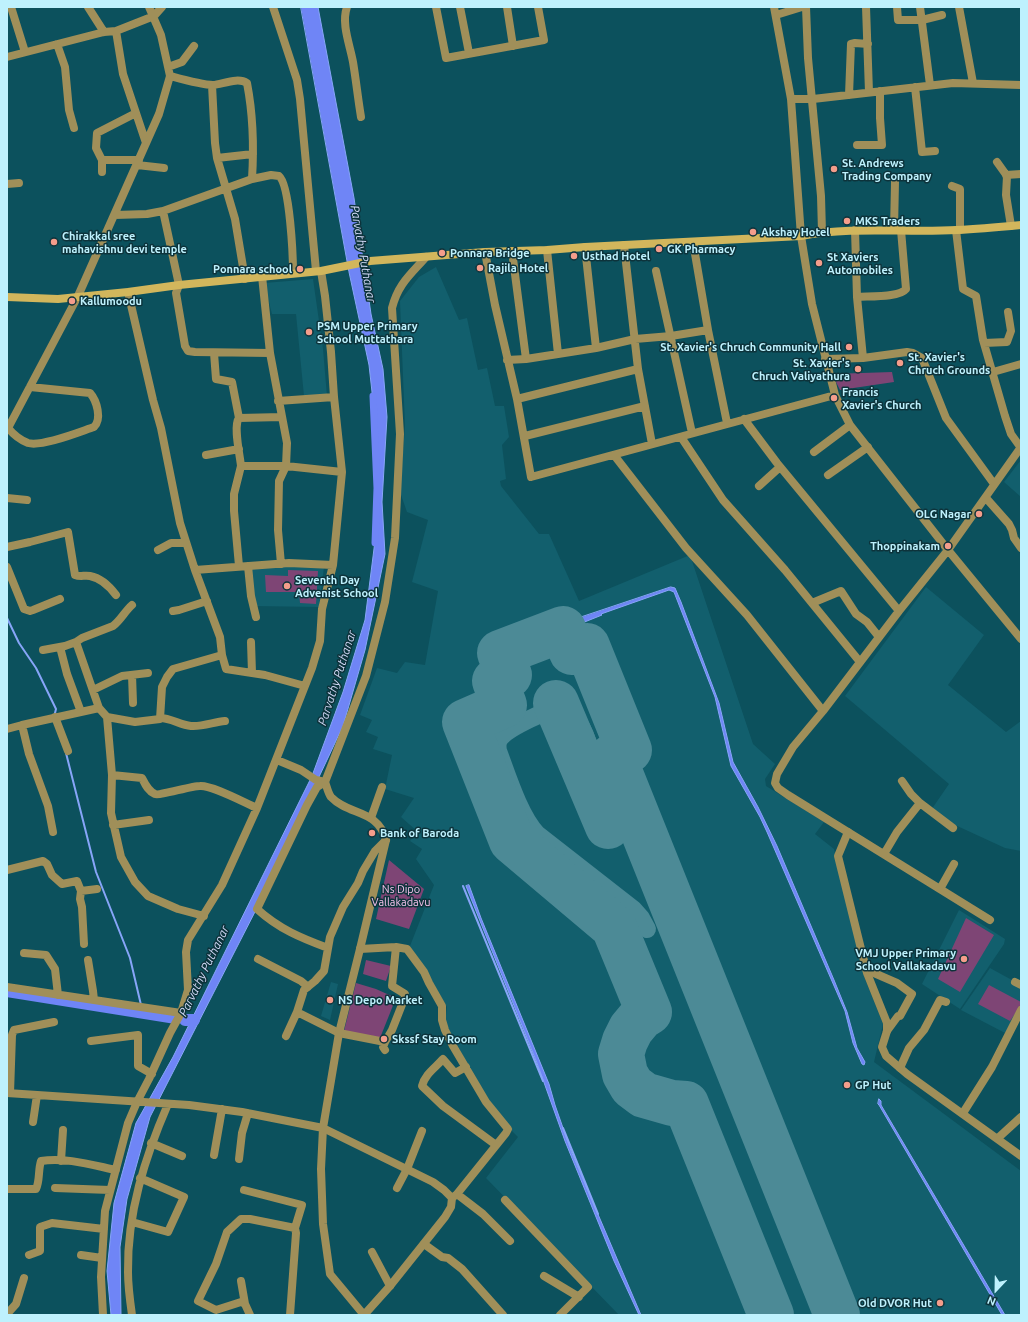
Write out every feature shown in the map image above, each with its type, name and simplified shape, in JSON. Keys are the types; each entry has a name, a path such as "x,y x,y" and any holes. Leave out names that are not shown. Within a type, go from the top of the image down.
{"main road":[{"path":"7,297 58,299 128,292 179,285 319,271 370,260 485,252 801,236 822,232 855,230 958,230 1021,225"}],"street":[{"path":"11,7 25,52"},
{"path":"88,7 104,32"},
{"path":"30,387 90,393 95,398 98,406 96,425 94,427 48,442 29,443 15,436 7,429 78,296 159,114 170,76 161,35 149,7"},
{"path":"7,57 104,32 116,31 154,16 162,7"},
{"path":"103,1315 101,1277 105,1211 128,1123 170,1033 181,1013 188,990 186,952 188,940 222,885 277,760 312,668 320,641 322,608 333,565 342,472 325,296 319,271 300,99 296,80 273,7"},
{"path":"436,7 446,58 544,40 538,7"},
{"path":"460,7 469,54"},
{"path":"507,7 513,46"},
{"path":"802,7 775,11 791,99 801,236 812,304 835,395 850,425 948,550 1021,639"},
{"path":"806,7 808,58 821,196 822,232"},
{"path":"866,7 869,92"},
{"path":"897,7 898,20 922,20 942,15"},
{"path":"920,7 930,85"},
{"path":"959,7 973,83"},
{"path":"346,8 346,28 353,61 361,118"},
{"path":"116,31 123,74 146,143"},
{"path":"57,44 66,67 69,110 74,128"},
{"path":"848,95 851,44 868,44"},
{"path":"168,66 182,62 194,46"},
{"path":"170,76 212,85 234,81 244,81 247,83 253,154 252,179"},
{"path":"791,99 813,99 953,83 1021,84"},
{"path":"212,85 217,158 235,219 245,279"},
{"path":"915,87 922,152 935,152"},
{"path":"856,146 882,145 880,91"},
{"path":"102,172 102,160 96,148 97,133 136,113"},
{"path":"217,158 253,154"},
{"path":"102,160 138,163 164,168"},
{"path":"997,162 1006,175 1006,195 1011,226"},
{"path":"1006,175 1021,174"},
{"path":"115,215 147,214 163,211 252,179 276,176 282,178 291,226 293,273"},
{"path":"857,296 894,294 904,292 906,289 897,230 895,182"},
{"path":"7,184 19,183"},
{"path":"952,186 960,189 958,230 963,289 976,296 984,343 1011,434 1021,448 948,550 879,636 823,712 793,747 777,774 775,782 778,788 788,795 990,920"},
{"path":"163,211 179,285 176,293 185,346 188,351 214,353 270,353"},
{"path":"855,230 857,296 863,358"},
{"path":"693,242 708,330 727,423"},
{"path":"624,245 638,369 652,444"},
{"path":"585,247 596,348"},
{"path":"547,250 558,354"},
{"path":"512,251 526,359"},
{"path":"485,252 494,305 518,399 531,477 835,395"},
{"path":"328,948 294,935 269,920 257,909 310,799 317,787 325,782 366,676 385,602 395,538 400,434 392,308 400,285 426,257"},
{"path":"656,271 692,433"},
{"path":"262,276 270,353 287,443 286,466 279,481 278,530 281,564"},
{"path":"128,292 151,393 161,428 180,523 195,570 220,637 226,669 265,675 305,686"},
{"path":"984,343 1007,342 1011,331 1008,312"},
{"path":"507,360 526,359 596,348 635,339 671,336 708,330"},
{"path":"825,359 863,358 907,352 913,353 922,358 946,418 994,484"},
{"path":"214,353 216,379 232,382 239,418 235,426 241,466 234,494 234,511 244,566 256,617"},
{"path":"993,372 1021,364"},
{"path":"518,399 638,369"},
{"path":"278,400 334,397"},
{"path":"525,436 645,406"},
{"path":"239,418 282,416"},
{"path":"744,419 780,467 899,611"},
{"path":"814,452 850,425"},
{"path":"681,437 722,500 785,570 860,662"},
{"path":"828,475 868,448"},
{"path":"206,455 239,449"},
{"path":"614,455 686,548 747,615 823,712"},
{"path":"241,466 286,466 342,472"},
{"path":"759,486 780,467"},
{"path":"7,498 27,500"},
{"path":"986,498 1009,524 1014,538 1021,548"},
{"path":"7,547 68,532 75,575 79,577 90,576 110,587 116,595"},
{"path":"158,550 171,543 186,543"},
{"path":"195,570 281,564 333,565"},
{"path":"7,567 24,609 33,610 60,599"},
{"path":"812,603 841,591 856,614 867,622 879,636"},
{"path":"173,611 207,601"},
{"path":"43,650 76,642 117,623 132,605"},
{"path":"76,642 99,708 107,717 112,775 111,814 121,857 135,882 148,896 178,909 204,916"},
{"path":"251,642 252,673"},
{"path":"60,647 67,674 81,712"},
{"path":"160,718 162,687 173,669 222,654"},
{"path":"93,690 122,676 148,672"},
{"path":"132,675 133,703"},
{"path":"7,729 22,724 99,708"},
{"path":"55,717 68,751"},
{"path":"107,717 136,722 158,720 160,718 172,719 190,726 225,721"},
{"path":"22,724 29,754 48,806 53,832"},
{"path":"277,760 305,772 316,780 325,782"},
{"path":"112,775 142,778 146,786 154,794 158,795 186,788 204,786 257,808"},
{"path":"902,781 910,794 953,828"},
{"path":"325,782 331,796 343,805 375,820 383,831 386,840 339,1033 323,1128 320,1169 323,1224 330,1274 364,1315 390,1286 445,1217 454,1196 508,1129 486,1102 445,1030 442,1020 442,1006 424,972 407,949 396,947 360,949"},
{"path":"371,818 382,787"},
{"path":"884,854 897,832 920,803"},
{"path":"113,825 149,820"},
{"path":"848,832 838,856 867,970 887,1023 887,1031 882,1047 883,1052 900,1068 1021,1156"},
{"path":"286,1036 297,1012 304,990 324,971 330,937 343,907 371,857 386,840"},
{"path":"7,870 43,861 47,864 52,875 62,884 77,881 81,891 80,899 82,907 84,944"},
{"path":"940,889 954,864"},
{"path":"81,891 97,889"},
{"path":"297,1012 339,1033 385,1046 405,996 405,994 392,986 396,947"},
{"path":"24,953 46,955 55,969 58,995"},
{"path":"258,959 301,981 308,987"},
{"path":"88,960 94,1000"},
{"path":"867,970 897,983 912,994 900,1016 898,1016 887,1031"},
{"path":"7,987 181,1013"},
{"path":"900,1068 909,1048 924,1030 940,1000 946,1002"},
{"path":"963,1113 992,1067 1021,1010"},
{"path":"54,1022 14,1030 12,1035 9,1093 159,1103 222,1109 323,1128 432,1182 483,1214 510,1241"},
{"path":"91,1041 138,1035 138,1066 152,1074"},
{"path":"466,1067 455,1072 443,1059 426,1075 422,1086 443,1106 496,1145"},
{"path":"33,1122 37,1095"},
{"path":"132,1315 128,1271 132,1222 140,1178 151,1143 168,1104"},
{"path":"214,1155 222,1109"},
{"path":"239,1159 243,1129 248,1113"},
{"path":"998,1138 1021,1117"},
{"path":"61,1161 62,1130"},
{"path":"397,1188 407,1169 422,1131"},
{"path":"151,1143 182,1156"},
{"path":"7,1189 36,1189 38,1186 41,1162 49,1160 81,1163 116,1170"},
{"path":"132,1222 168,1232 184,1197 140,1178"},
{"path":"56,1188 110,1190"},
{"path":"244,1190 302,1205 295,1228 296,1233 290,1315"},
{"path":"505,1200 588,1287 565,1314"},
{"path":"245,1304 241,1302 216,1310 198,1301 216,1264 227,1232 241,1219 250,1219 295,1228"},
{"path":"29,1255 40,1251 40,1227 52,1223 104,1229"},
{"path":"424,1244 442,1256 448,1258 462,1269 503,1315"},
{"path":"372,1252 390,1286"},
{"path":"81,1255 102,1258"},
{"path":"544,1276 579,1297"},
{"path":"7,1314 16,1304 24,1278"},
{"path":"241,1281 245,1304 250,1315"}],"shaded area":[{"path":"436,267 459,320 467,318 478,370 487,368 495,406 504,406 509,437 502,445 506,479 500,481 501,486 539,534 549,534 579,601 690,555 753,744 775,764 765,779 766,786 824,822 815,834 834,849 865,979 883,1024 874,1062 1021,1171 1021,1315 619,1315 486,1178 518,1137 506,1125 477,1082 445,1023 447,1007 410,946 434,885 416,859 422,849 410,841 418,832 401,817 414,798 385,789 392,755 373,749 378,737 366,732 372,720 360,715 377,668 397,673 405,662 425,665 438,591 412,582 428,520 407,512 400,492 405,426 400,301 419,277"},
{"name":"PSM Upper Primary School Muttathara","path":"313,279 323,349 327,396 304,396 296,314 272,314 264,283"},
{"path":"1021,460 1021,497 1004,482"},
{"name":"Seventh Day Advenist School","path":"250,563 324,567 319,607 254,606"},
{"path":"926,587 984,635 948,685 1006,732 1021,721 1021,851 1005,848 929,813 949,784 845,696"},
{"name":"VMJ Upper Primary School Vallakadavu","path":"959,910 1005,939 1004,944 960,1009 922,984"},
{"path":"990,968 1021,985 1021,1009 1005,1033 961,1010"},
{"name":"NS Depo Market","path":"331,982 338,984 330,1020 321,1016"}],"green space":[{"path":"892,372 894,382 840,390 832,374"},
{"path":"288,570 318,571 316,604 300,603 299,592 266,592 265,575 288,576"},
{"name":"Ns Dipo Vallakadavu","path":"389,860 424,889 409,929 376,919"},
{"path":"966,918 994,935 960,992 938,979"},
{"path":"366,960 391,966 386,981 363,974"},
{"path":"356,983 376,989 396,998 378,1043 343,1035"},
{"path":"989,985 1021,1002 1021,1005 1010,1021 978,1004"}],"water":[{"path":"301,7 318,7 354,198 371,314 383,369 387,417 382,502 385,554 365,650 343,726 260,902 150,1117 127,1199 120,1247 121,1315 111,1315 107,1271 114,1203 136,1123 173,1057 312,776 343,692 365,620 378,517 377,437 369,365 349,272"},
{"path":"671,587 675,588 681,602 719,703 733,762 758,807 777,846 847,1012 857,1048 865,1062 864,1065 862,1064 853,1043 845,1011 767,832 731,766 715,697 674,592 669,590 601,614 602,615 582,623 579,618"},
{"path":"469,885 549,1084 571,1151 641,1315 639,1315 614,1261 565,1141 537,1063 466,886"},
{"path":"879,1099 881,1101 881,1105 1005,1315 1002,1315 878,1104"}],"waterway":[{"name":"Parvathy Puthanar","path":"373,396 377,488 375,543"},
{"path":"7,618 19,643 36,668 56,709 55,713"},
{"path":"66,753 96,872 130,958 141,1005"},
{"path":"463,886 543,1081"},
{"path":"7,991 176,1018"},
{"path":"185,1020 194,1020"},
{"path":"563,1128 598,1214"}],"taxiway":[{"path":"599,808 589,747 580,725 566,710 562,708 540,714 505,733 500,739 497,747 498,751 514,795 531,827 537,834 633,909 641,918 647,929"}],"runway":[{"path":"771,1315 686,1104 672,1103 644,1095 632,1086 625,1074 621,1054 625,1041 631,1029 641,1017 649,1012 614,927 512,841 465,722 504,705 495,681 509,675 500,653 563,629 572,652 587,646 629,750 613,756 837,1315"},
{"path":"556,703 608,826"}],"place":[{"name":"St. Andrews Trading Company","path":"834,169"},
{"name":"MKS Traders","path":"847,221"},
{"name":"Akshay Hotel","path":"753,232"},
{"name":"Chirakkal sree mahavishnu devi temple","path":"54,242"},
{"name":"GK Pharmacy","path":"659,249"},
{"name":"Ponnara Bridge","path":"442,253"},
{"name":"Usthad Hotel","path":"574,256"},
{"name":"St Xaviers Automobiles","path":"819,263"},
{"name":"Rajila Hotel","path":"480,268"},
{"name":"Ponnara school","path":"300,269"},
{"name":"Kallumoodu","path":"72,301"},
{"name":"PSM Upper Primary School Muttathara","path":"309,332"},
{"name":"St. Xavier's Chruch Community Hall","path":"849,347"},
{"name":"St. Xavier's Chruch Grounds","path":"900,363"},
{"name":"St. Xavier's Chruch Valiyathura","path":"858,369"},
{"name":"Francis Xavier's Church","path":"834,398"},
{"name":"OLG Nagar","path":"979,514"},
{"name":"Thoppinakam","path":"948,546"},
{"name":"Seventh Day Advenist School","path":"287,586"},
{"name":"Bank of Baroda","path":"372,833"},
{"name":"VMJ Upper Primary School Vallakadavu","path":"964,959"},
{"name":"NS Depo Market","path":"330,1000"},
{"name":"Skssf Stay Room","path":"384,1039"},
{"name":"GP Hut","path":"847,1085"},
{"name":"Old DVOR Hut","path":"940,1303"}]}
